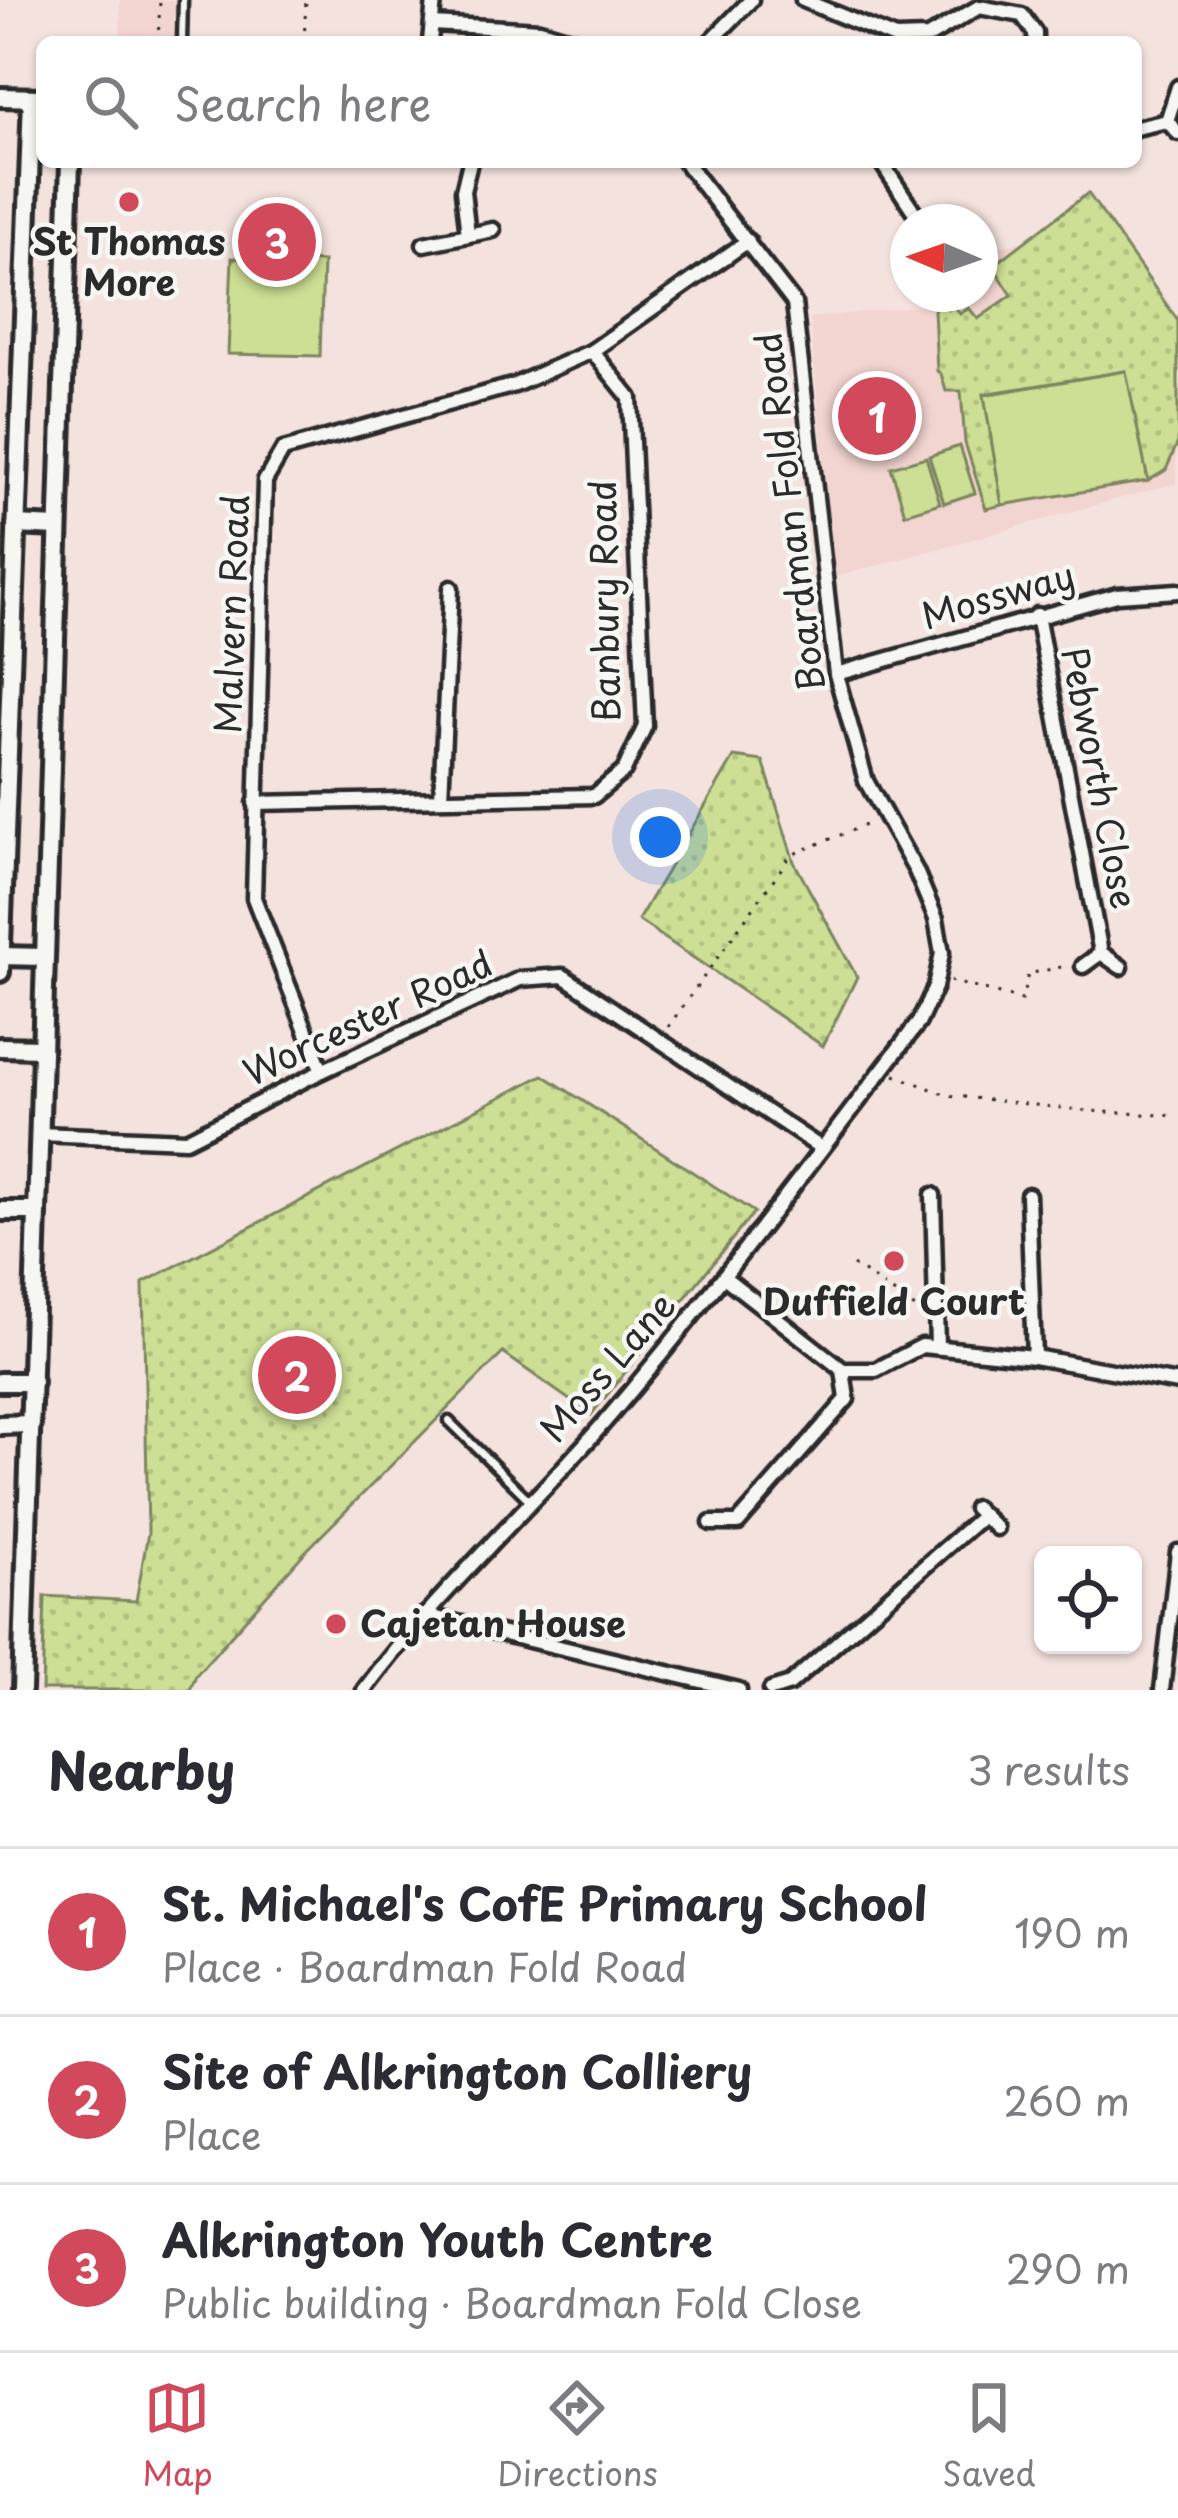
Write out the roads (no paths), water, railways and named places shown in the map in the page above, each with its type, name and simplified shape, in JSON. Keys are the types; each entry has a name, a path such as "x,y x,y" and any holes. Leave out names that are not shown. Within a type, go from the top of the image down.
{"street":[{"path":"431,36 434,0"},
{"path":"716,36 751,0"},
{"path":"803,0 885,36"},
{"path":"930,36 979,8 1022,14 1035,36"},
{"path":"432,24 534,36"},
{"path":"1167,121 1178,87"},
{"path":"0,97 36,98"},
{"path":"0,972 36,118"},
{"path":"1142,127 1167,121"},
{"path":"1167,121 1178,133"},
{"path":"22,1690 70,168"},
{"path":"468,168 463,190 468,235"},
{"name":"Boardman Fold Road","path":"690,168 794,303 836,674 866,782 936,919 942,953 937,978 919,1022 882,1070"},
{"path":"885,168 909,204"},
{"path":"424,244 493,230"},
{"name":"Malvern Road","path":"322,1070 254,898 265,482 283,450 515,385 592,351 748,241"},
{"name":"Banbury Road","path":"255,803 594,796 624,771 645,726 630,398 592,351"},
{"path":"16,525 57,526"},
{"path":"441,798 451,587"},
{"name":"Mossway","path":"836,674 1117,595 1178,591"},
{"name":"Pebworth Close","path":"1037,615 1101,953 1121,967"},
{"name":"Pebworth Close","path":"1083,966 1101,953"},
{"path":"1,956 44,957"},
{"name":"Worcester Road","path":"39,1134 186,1140 322,1070 520,979 563,976 821,1148"},
{"path":"0,1047 41,1048"},
{"name":"Moss Lane","path":"364,1690 424,1615 617,1408 882,1070"},
{"path":"933,1195 937,1347"},
{"path":"1028,1195 1034,1357"},
{"path":"0,1211 37,1211"},
{"path":"724,1277 843,1370 876,1370 922,1346 1034,1357 1178,1383"},
{"path":"711,1522 738,1523 848,1400 843,1370"},
{"path":"0,1382 33,1382"},
{"path":"0,1425 32,1424"},
{"path":"771,1690 790,1684 978,1512 996,1528"},
{"path":"1162,1690 1178,1552"},
{"path":"424,1615 739,1690"}],"lane":[{"path":"182,36 183,0"},
{"path":"449,1421 530,1501"},
{"path":"798,1677 807,1690"}],"place":[{"name":"St Thomas More","path":"129,202"},
{"name":"Alkrington Youth Centre","path":"277,242"},
{"name":"St. Michael's CofE Primary School","path":"877,416"},
{"name":"Duffield Court","path":"894,1261"},
{"name":"Site of Alkrington Colliery","path":"297,1375"},
{"name":"Cajetan House","path":"336,1624"}]}
